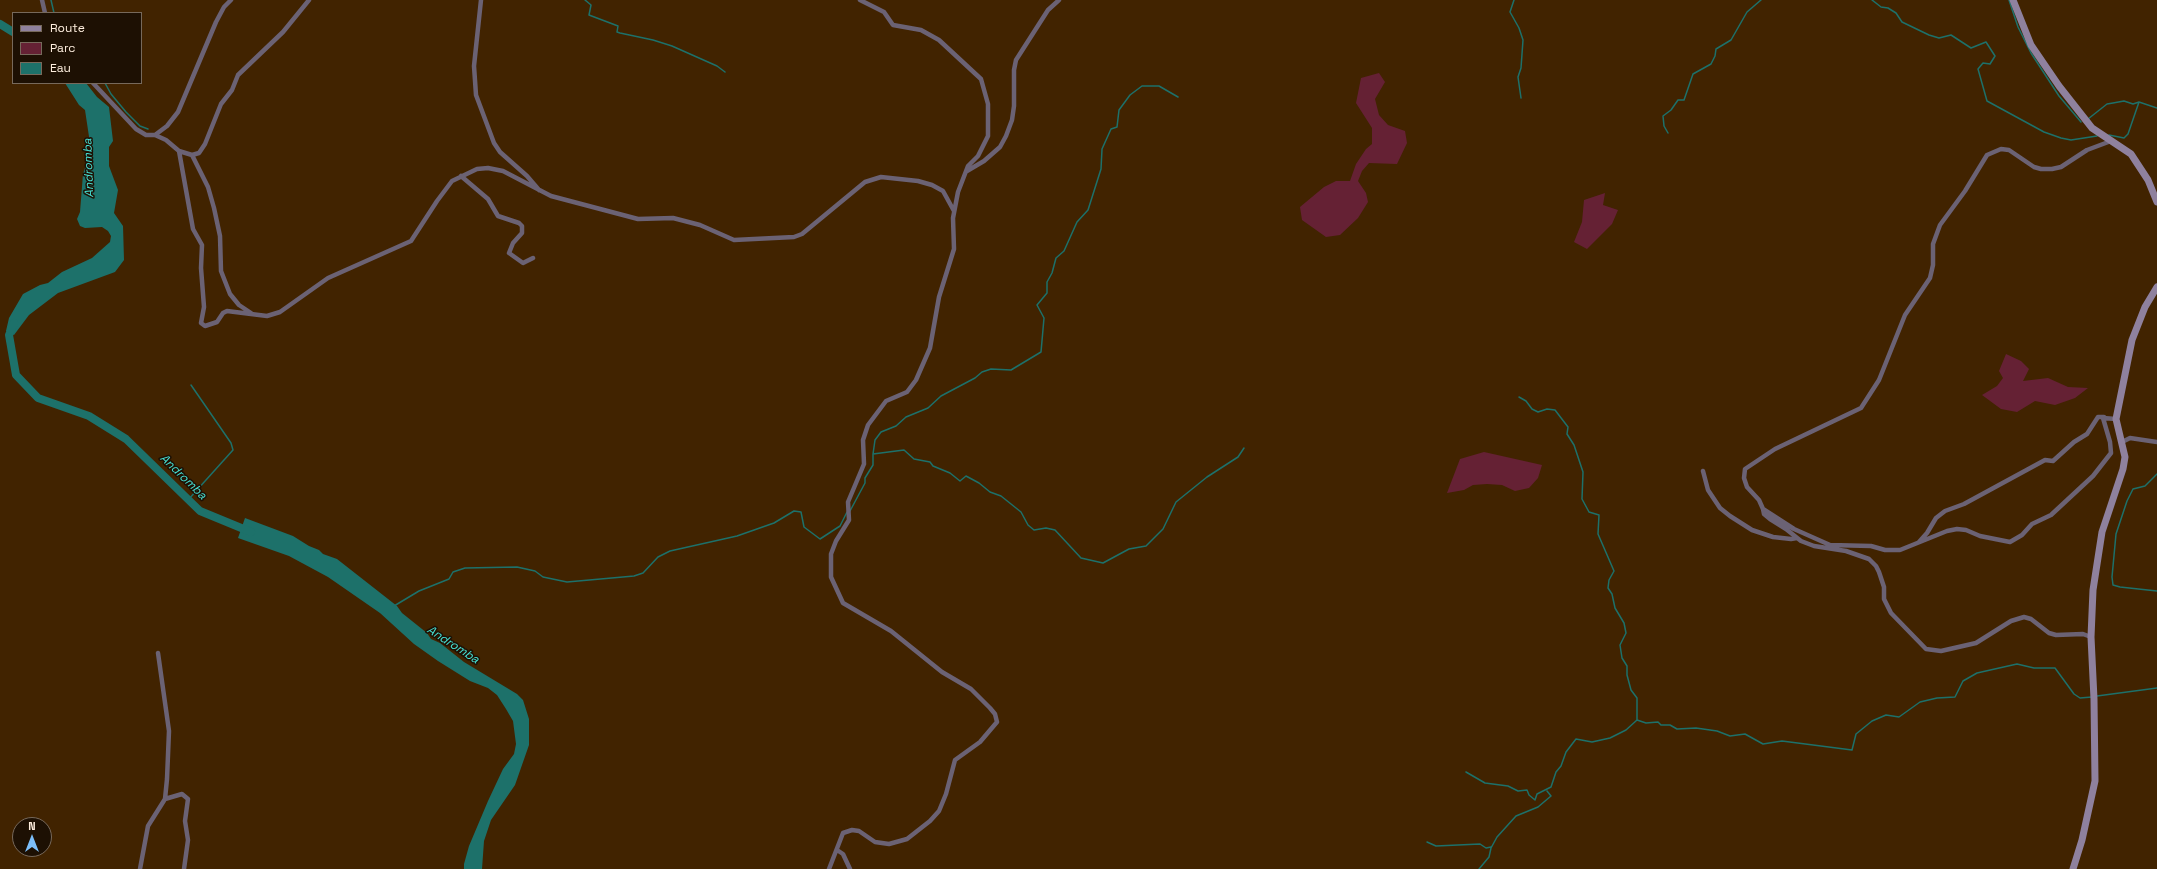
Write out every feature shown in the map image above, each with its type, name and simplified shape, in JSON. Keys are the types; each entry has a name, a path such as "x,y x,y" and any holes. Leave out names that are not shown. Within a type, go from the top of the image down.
{"street":[{"path":"42,0 45,12"},
{"path":"155,135 167,126 178,112 216,22 231,0"},
{"path":"94,84 125,120 136,129 146,135 155,135 166,140 178,151 192,155 198,152 205,144 221,104 229,94 238,75 283,32 309,0"},
{"path":"481,0 474,66 476,95 494,144 500,152 527,176 539,191"},
{"path":"829,869 842,833 852,830 859,831 875,842 882,844 898,842 921,829 939,811 946,794 956,760 980,742 997,722 995,714 971,689 942,672 891,631 843,604 834,584 830,565 831,554 836,541 849,520 848,502 864,464 863,440 868,425 886,401 907,392 916,380 930,348 939,297 954,249 952,218 961,182 968,166 974,162 986,144 988,136 988,104 981,79 939,40 921,30 894,25 884,12 861,0"},
{"path":"967,171 984,161 1000,147 1006,136 1012,120 1014,106 1014,70 1016,60 1048,10 1059,0"},
{"path":"2013,0 2031,45 2059,86 2092,128 2101,135 2113,140 2131,154 2148,180 2157,202"},
{"path":"2091,637 2083,634 2056,635 2049,632 2031,619 2024,617 2011,621 1976,643 1935,652 1926,649 1891,613 1884,599 1884,587 1879,572 1876,566 1869,559 1846,551 1814,546 1796,538 1786,528 1764,514 1760,500 1747,487 1743,472 1775,449 1861,408 1879,380 1905,315 1930,278 1933,244 1940,225 1965,192 1987,155 2001,149 2009,150 2034,167 2041,169 2052,169 2061,167 2087,150 2113,140"},
{"path":"178,151 193,229 202,245 201,268 204,308 201,323 205,326 210,326 227,311 267,316 280,312 328,278 411,242 452,181 477,169 488,168 503,172 550,196 638,219 673,218 700,225 734,240 794,237 802,234 865,182 881,177 918,180 932,185 943,191 954,211"},
{"path":"192,155 208,187 214,208 220,236 221,271 230,294 239,305 252,314"},
{"path":"461,176 488,199 498,216 503,219 519,223 522,226 522,232 513,243 509,253 523,263 532,258"},
{"path":"2073,869 2082,840 2095,781 2094,697 2091,637 2093,590 2096,562 2102,532 2123,469 2125,457 2116,419 2132,340 2145,307 2157,286"},
{"path":"1914,545 1927,533 1936,518 1945,511 1972,500 1985,491 2045,460 2053,461 2074,442 2088,434 2098,417 2116,419"},
{"path":"1763,510 1794,529 1830,544 1871,546 1885,550 1900,550 1947,531 1957,529 1966,530 1980,536 2010,542 2018,538 2032,524 2051,515 2093,476 2107,460 2110,453 2110,447 2108,432 2103,421 2103,418 2106,417"},
{"path":"2122,442 2130,438 2157,442"},
{"path":"1703,470 1708,490 1720,508 1725,512 1752,530 1783,539 1796,538"},
{"path":"140,869 148,826 164,799 169,731 158,652"},
{"path":"164,799 182,794 188,799 185,821 188,840 184,869"},
{"path":"837,850 843,854 850,869"}],"green space":[{"path":"1379,73 1385,82 1375,99 1379,115 1388,125 1405,131 1407,143 1397,164 1369,163 1362,171 1358,181 1366,193 1368,202 1358,218 1340,235 1326,237 1302,220 1300,207 1324,187 1336,181 1350,181 1356,164 1366,149 1372,144 1372,128 1356,103 1361,78"},
{"path":"1605,193 1603,205 1618,210 1612,224 1587,249 1574,242 1582,222 1584,200"},
{"path":"2006,354 2021,361 2029,369 2023,381 2048,378 2068,387 2088,388 2075,398 2055,405 2035,401 2017,412 2001,409 1982,395 1997,386 2003,378 1999,371"},
{"path":"1484,452 1542,465 1538,478 1529,488 1515,491 1502,485 1487,484 1473,485 1464,490 1447,493 1460,459"}],"water":[{"path":"66,84 87,84 97,97 109,107 113,141 109,147 109,166 118,190 114,213 123,226 124,260 115,272 58,293 29,315 14,335 6,331 9,318 23,294 40,285 48,283 62,272 92,258 110,242 111,236 108,231 102,227 85,228 80,226 77,219 80,212 83,174 91,150 85,110 79,105"},
{"path":"245,518 293,536 309,546 319,550 323,554 337,559 397,606 402,613 427,633 431,639 440,643 464,662 517,694 523,700 529,719 529,745 515,785 491,820 484,841 482,869 464,869 464,864 469,846 488,801 503,769 514,754 516,744 513,721 497,695 488,688 470,681 438,661 414,644 380,613 328,577 289,556 238,538"}],"waterway":[{"path":"51,0 54,12"},
{"path":"585,0 591,5 589,15 618,26 617,32 672,46 717,66 725,72"},
{"path":"1514,0 1510,12 1519,28 1523,40 1521,68 1518,77 1521,98"},
{"path":"1668,133 1664,126 1663,116 1671,110 1678,100 1684,100 1693,74 1711,64 1715,56 1716,49 1731,40 1747,12 1761,0"},
{"path":"1872,0 1881,7 1888,8 1896,13 1902,22 1929,35 1939,38 1951,35 1971,48 1986,42 1995,56 1990,64 1983,63 1978,69 1987,101 2044,132 2061,138 2071,140 2097,136"},
{"path":"2009,0 2018,27 2031,53 2059,96 2081,122"},
{"name":"Andromba","path":"0,24 12,31"},
{"path":"106,84 111,94 126,112 140,126 148,129"},
{"path":"873,454 875,440 881,432 896,426 906,417 928,408 941,396 975,378 982,372 991,369 1011,370 1041,352 1044,318 1037,305 1047,293 1047,282 1052,273 1056,258 1064,251 1077,222 1088,210 1101,169 1102,149 1111,129 1117,127 1119,110 1130,95 1142,86 1159,86 1178,97"},
{"path":"2088,119 2107,104 2124,101 2133,104 2139,102 2157,108"},
{"path":"2109,135 2124,138 2128,134 2139,102"},
{"name":"Andromba","path":"14,323 9,335 16,375 38,398 89,416 126,439 200,511 251,532"},
{"path":"188,500 233,450 231,443 191,385"},
{"path":"1519,397 1526,401 1532,409 1538,412 1547,409 1555,410 1568,427 1567,434 1574,445 1583,472 1582,499 1589,512 1599,515 1598,534 1614,571 1609,580 1608,588 1612,594 1615,608 1624,623 1626,633 1620,645 1622,658 1627,666 1627,675 1631,690 1637,698 1637,720"},
{"path":"850,511 865,483 865,478 873,465 873,454 904,450 914,459 930,462 933,466 950,473 960,481 966,476 979,483 990,492 1001,496 1021,512 1028,525 1034,530 1046,528 1055,530 1081,558 1103,563 1129,549 1146,546 1163,529 1176,502 1207,477 1238,457 1244,448"},
{"path":"2157,474 2145,486 2133,489 2127,501 2116,534 2112,577 2113,585 2157,591"},
{"path":"394,606 419,591 449,579 453,572 465,568 517,567 535,571 543,577 567,582 634,576 643,573 658,557 670,551 737,536 774,523 794,511 801,512 804,527 820,539 840,526 847,512"},
{"path":"1466,772 1485,783 1508,786 1518,791 1527,790 1529,795 1535,800 1537,794 1551,787 1556,772 1561,766 1566,752 1576,739 1592,742 1610,738 1626,730 1637,720 1646,723 1658,722 1661,725 1670,725 1677,729 1696,728 1717,731 1730,736 1745,734 1763,744 1782,741 1852,750 1856,734 1872,721 1886,715 1899,717 1920,702 1937,698 1955,697 1963,681 1977,673 2017,664 2034,668 2055,668 2074,694 2080,698 2092,697"},
{"path":"2097,696 2157,688"},
{"path":"1479,869 1489,857 1491,848 1497,837 1516,816 1538,807 1551,796 1547,791"},
{"path":"1427,842 1436,846 1480,844 1486,848 1491,847"}]}
